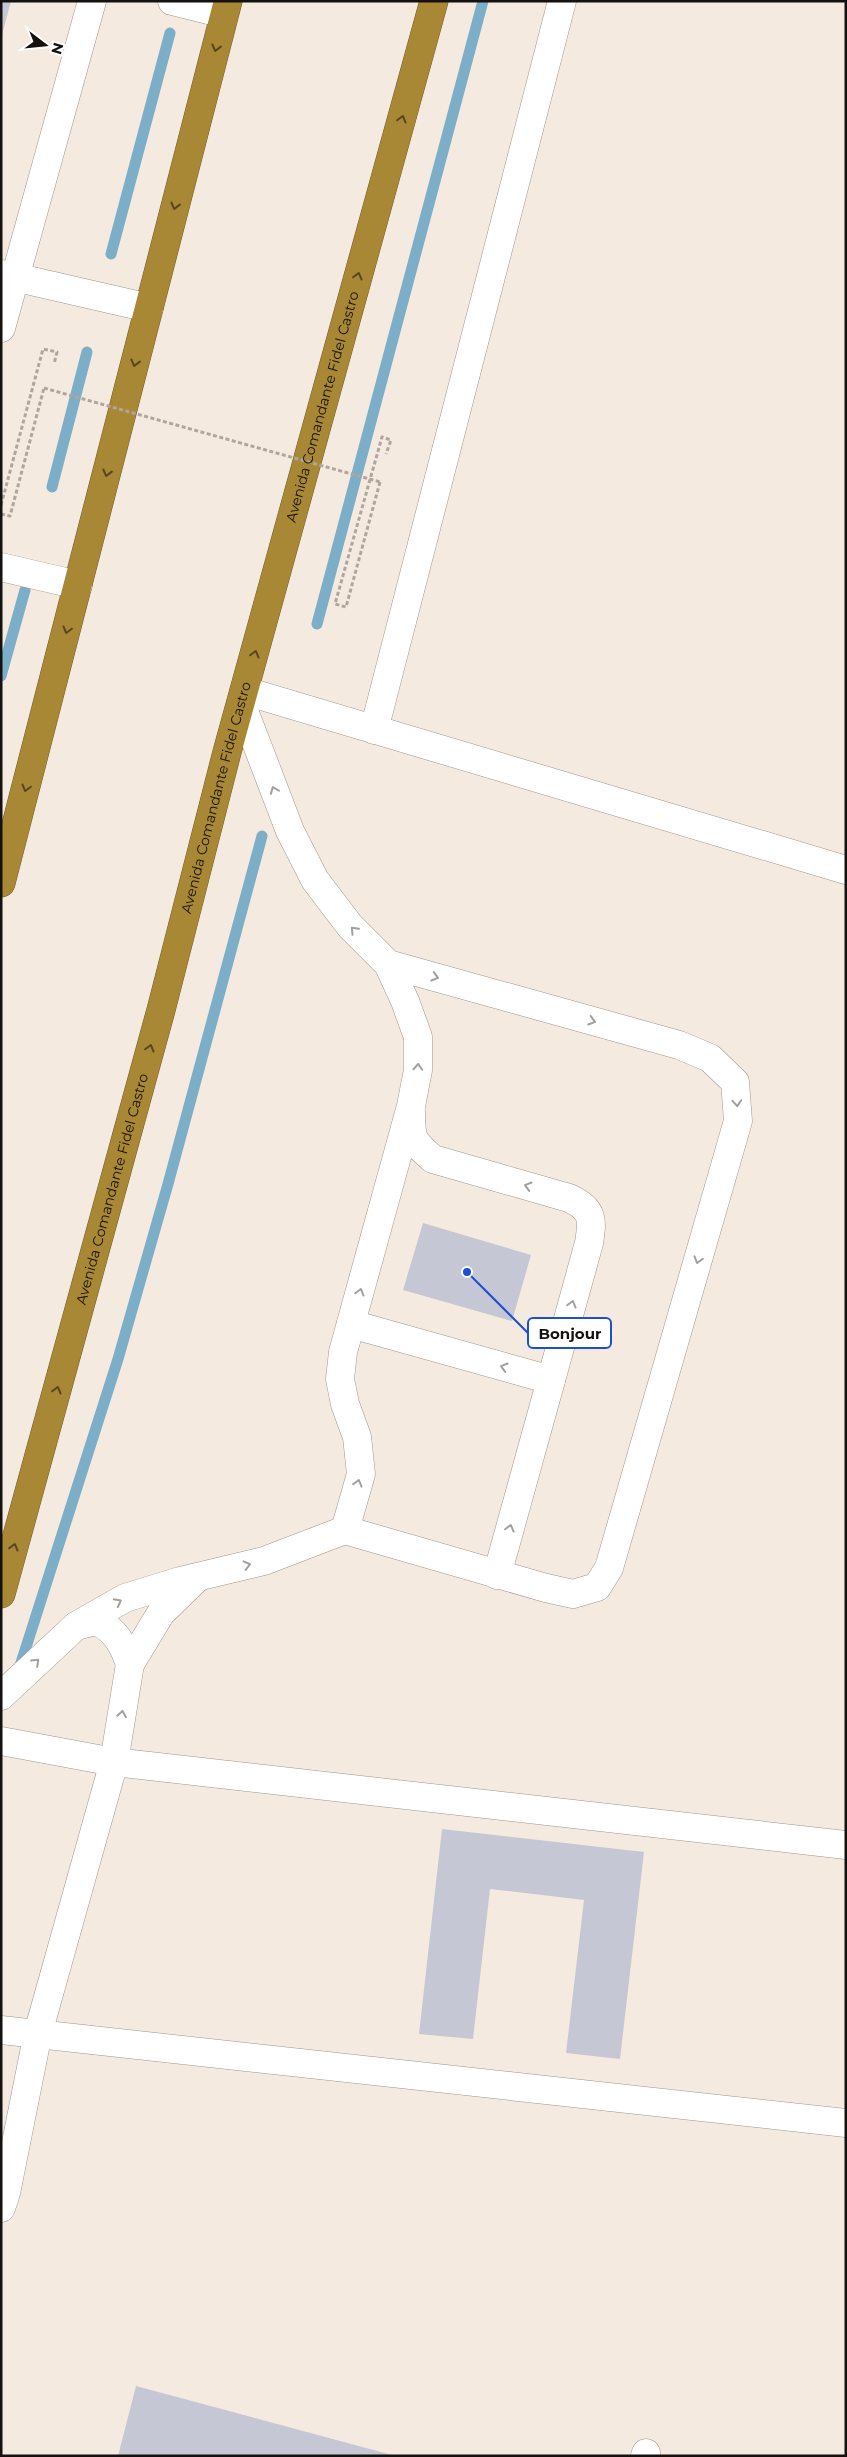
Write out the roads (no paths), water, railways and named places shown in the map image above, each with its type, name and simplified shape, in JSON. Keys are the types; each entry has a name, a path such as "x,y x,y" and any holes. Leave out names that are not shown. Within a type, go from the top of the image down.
{"highway":[{"name":"Avenida Comandante Fidel Castro","path":"1,1594 158,1020 243,697 434,1"},
{"path":"1,882 226,8"}],"street":[{"path":"1,328 8,275 92,1"},
{"path":"172,1 226,8"},
{"path":"374,730 562,1"},
{"path":"8,275 149,308"},
{"path":"1,567 78,585"},
{"path":"243,697 374,730 846,870"},
{"path":"243,697 290,831 315,880 350,926 388,964 418,1037 418,1070 411,1106 343,1352 340,1379 345,1404 357,1437 361,1474 345,1530"},
{"path":"1,1696 76,1626 125,1598 264,1561 345,1530 497,1575 573,1594 596,1587 609,1568 738,1121 736,1082 710,1058 679,1045 388,964"},
{"path":"411,1106 411,1134 419,1147 433,1159 569,1198 582,1204 590,1214 592,1227 589,1243 497,1575"},
{"path":"351,1324 551,1380"},
{"path":"1,2208 6,2193 38,2033 114,1762 130,1664 161,1614 179,1594 199,1577"},
{"path":"76,1626 96,1621 110,1628 122,1643 130,1664"},
{"path":"1,1741 114,1762 846,1845"},
{"path":"1,2030 846,2122"}],"waterway":[{"path":"317,624 483,1"},
{"path":"111,254 170,33"},
{"path":"52,487 87,352"},
{"path":"1,676 25,590"},
{"path":"20,1666 118,1359 168,1184 262,836"}],"place":[{"name":"Bonjour","path":"467,1272"}]}
